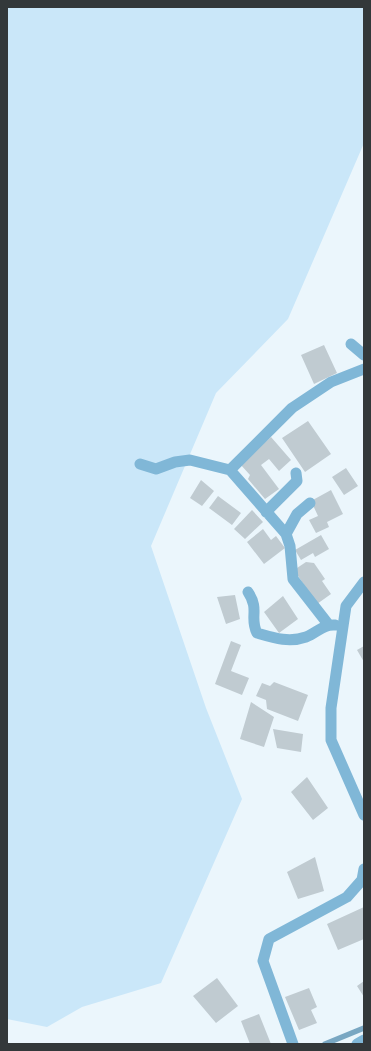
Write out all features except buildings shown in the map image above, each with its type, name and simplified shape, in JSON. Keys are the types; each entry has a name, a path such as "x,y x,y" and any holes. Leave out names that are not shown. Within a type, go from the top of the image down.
{"street":[{"path":"351,344 364,355"},
{"path":"230,470 292,408 331,382 364,369"},
{"path":"140,464 156,469 175,462 190,460 230,470 286,534 290,546 293,579 328,624"},
{"path":"266,512 298,481 296,473"},
{"path":"286,534 297,514 310,503"},
{"path":"364,582 346,606 331,708 331,740 364,815"},
{"path":"248,592 254,602 254,626 257,633 287,641 307,637 328,624 343,625"},
{"path":"293,1044 263,961 268,939 347,897 362,880 364,869"},
{"path":"357,1044 364,1040"}],"shaded area":[{"path":"7,7 364,7 364,143 288,319 216,393 151,546 206,708 242,799 161,983 82,1007 47,1027 7,1019"}],"waterway":[{"path":"325,1044 364,1028"}]}
